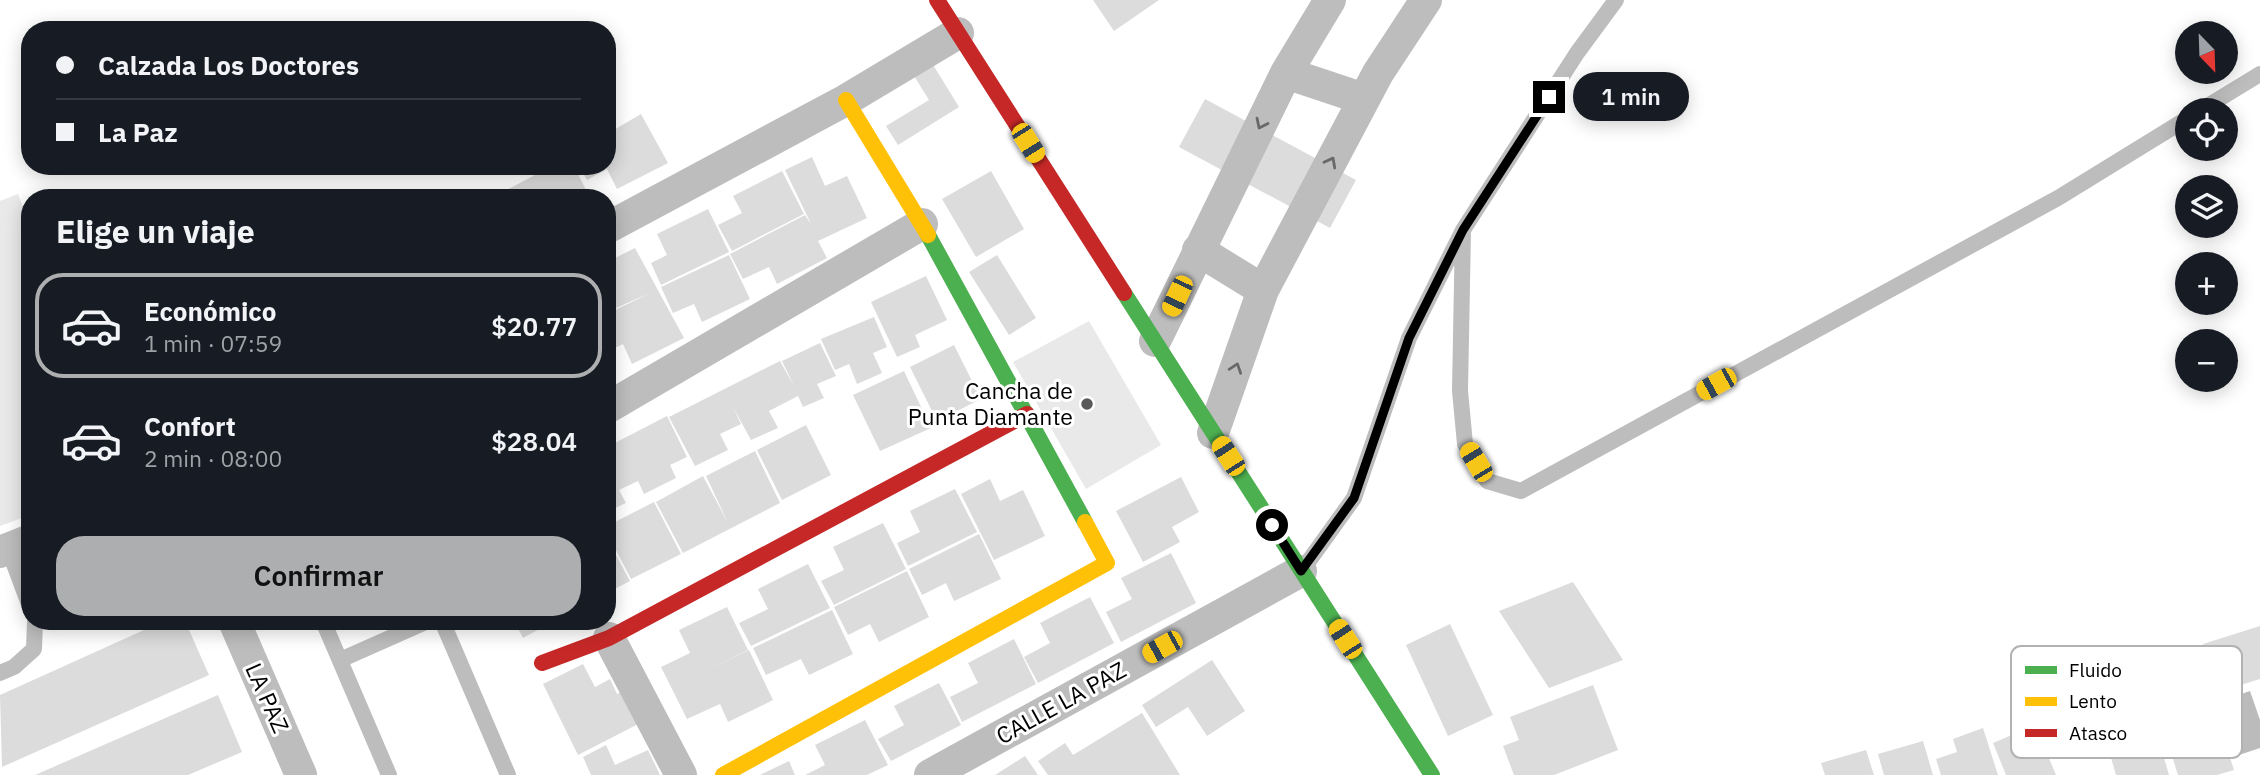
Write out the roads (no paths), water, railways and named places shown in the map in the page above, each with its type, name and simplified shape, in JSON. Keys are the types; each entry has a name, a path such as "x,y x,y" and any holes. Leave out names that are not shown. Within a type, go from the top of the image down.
{"street":[{"path":"937,0 1433,775"},
{"path":"1155,341 1286,73 1330,0"},
{"path":"1213,433 1263,290 1364,99 1426,0"},
{"path":"616,223 846,100 958,33"},
{"path":"1286,73 1364,99"},
{"path":"723,775 1107,563 922,224 846,100"},
{"path":"616,403 922,224"},
{"path":"1198,250 1263,290"},
{"path":"542,663 609,638 1027,414"},
{"name":"CALLE LA PAZ","path":"930,775 1301,571"},
{"name":"LA PAZ","path":"238,630 301,775"},
{"path":"609,638 681,775"}],"lane":[{"path":"1301,571 1354,498 1409,338 1463,230 1577,53 1616,0"},
{"path":"2221,98 2260,74"},
{"path":"1463,230 1460,391 1465,443 1487,481 1521,491 2058,198 2175,126"},
{"path":"13,547 21,575"},
{"path":"0,673 14,667 34,649 35,630"},
{"path":"327,630 390,775"},
{"path":"340,660 408,630"},
{"path":"446,630 508,775"}],"place":[{"name":"Cancha de Punta Diamante","path":"1087,404"}]}
